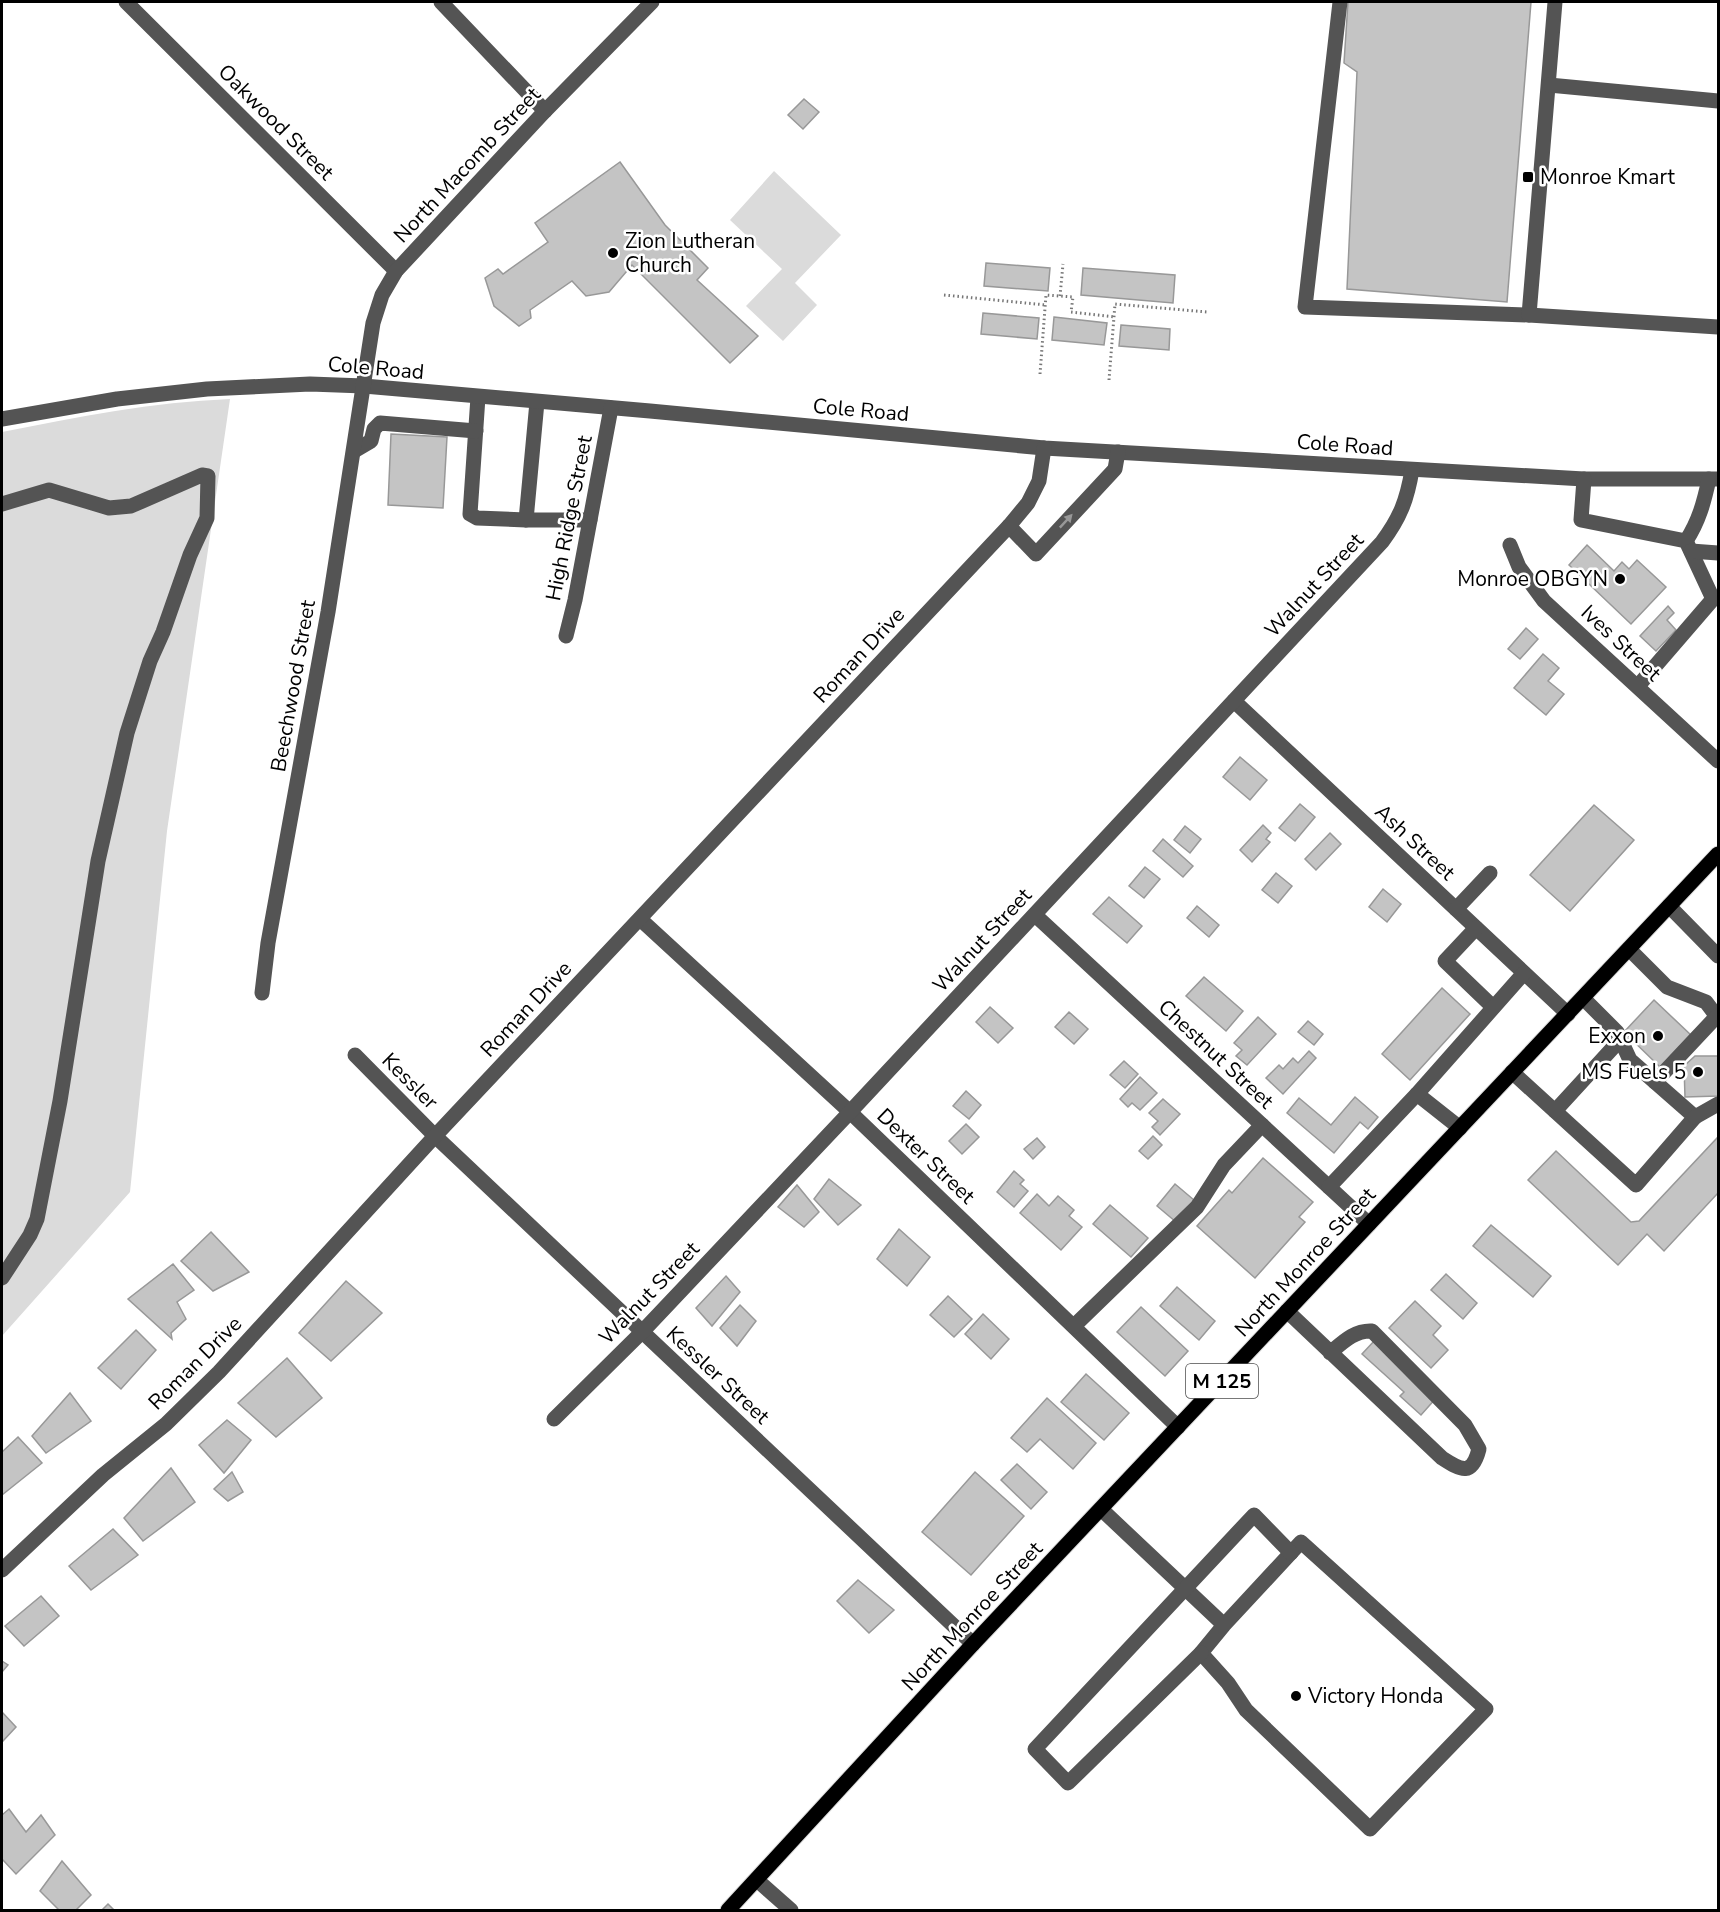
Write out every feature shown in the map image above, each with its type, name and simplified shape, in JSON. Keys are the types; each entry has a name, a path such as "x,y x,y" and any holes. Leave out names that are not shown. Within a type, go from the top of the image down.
{"main road":[{"name":"North Monroe Street","path":"728,1911 973,1644 1719,854"}],"street":[{"name":"Oakwood Street","path":"126,2 396,271"},
{"path":"441,2 545,111"},
{"name":"North Macomb Street","path":"364,386 373,323 382,295 396,271 545,111 652,2"},
{"path":"1340,2 1305,307 1529,315 1719,327"},
{"path":"1529,315 1555,2"},
{"path":"1549,85 1719,101"},
{"name":"Cole Road","path":"2,419 117,399 207,389 310,384 364,386 1044,448 1584,479 1714,479"},
{"name":"Beechwood Street","path":"262,993 268,943 328,612 364,386"},
{"path":"478,397 470,514 477,518 590,520"},
{"path":"526,520 537,402"},
{"name":"High Ridge Street","path":"566,636 611,408"},
{"path":"354,451 371,441 374,429 380,423 476,431"},
{"name":"Roman Drive","path":"2,1570 103,1475 166,1424 219,1372 435,1136 1009,526 1028,503 1039,481 1044,448"},
{"path":"1009,526 1036,554 1115,469 1118,452"},
{"name":"Walnut Street","path":"554,1419 642,1332 850,1112 1382,542 1398,521 1407,497 1412,470"},
{"path":"2,504 49,490 109,508 131,506 202,475 208,476 207,518 190,555 163,632 150,661 125,745 99,861 60,1101 37,1219 30,1235 2,1278"},
{"path":"1584,479 1581,520 1719,553"},
{"path":"1638,687 1716,596 1689,546 1714,479"},
{"name":"Ives Street","path":"1510,545 1519,567 1544,601 1719,761"},
{"name":"Ash Street","path":"1234,701 1568,1014"},
{"path":"1456,909 1490,873"},
{"path":"1669,906 1719,956"},
{"name":"Chestnut Street","path":"1035,915 1370,1224"},
{"name":"Dexter Street","path":"640,919 850,1112 1178,1427"},
{"path":"1476,928 1445,961 1493,1008"},
{"path":"1629,949 1667,987 1706,1002 1718,1017 1655,1082"},
{"path":"1329,1186 1417,1094 1524,973"},
{"path":"1583,998 1617,1032 1630,1060 1695,1117"},
{"path":"1555,1111 1620,1040"},
{"name":"Kessler","path":"355,1055 435,1136"},
{"path":"1512,1072 1636,1185 1695,1117 1719,1104"},
{"path":"1417,1094 1460,1128"},
{"path":"1074,1326 1197,1207 1224,1165 1262,1125"},
{"name":"Kessler Street","path":"435,1136 973,1644"},
{"path":"1287,1311 1330,1353 1442,1458 1457,1468 1468,1468 1475,1463 1479,1449 1465,1425 1372,1331 1365,1330 1352,1336 1330,1353"},
{"path":"1101,1509 1224,1625"},
{"path":"1201,1653 1228,1683 1246,1710 1370,1829 1486,1709 1301,1542 1201,1653 1068,1783 1035,1749 1254,1515 1291,1553"},
{"path":"757,1880 791,1911"}],"path":[{"path":"1060,296 1063,264"},
{"path":"944,295 1046,305"},
{"path":"1040,375 1046,295 1072,297 1071,312 1115,317"},
{"path":"1109,380 1115,304 1208,312"}],"shaded area":[{"path":"774,171 841,235 795,283 817,305 783,341 746,306 782,269 730,220"},
{"path":"230,399 167,831 130,1192 2,1336 2,432 144,407"}],"building":[{"path":"1348,2 1531,2 1507,302 1347,289 1357,72 1344,63"},
{"path":"804,99 819,112 803,129 788,115"},
{"name":"Zion Lutheran Church","path":"620,162 665,225 708,268 697,280 758,336 730,363 632,265 609,292 586,296 572,281 530,310 531,318 519,326 494,306 485,278 498,269 503,274 548,242 535,223"},
{"path":"986,263 1050,268 1048,291 984,286"},
{"path":"1083,268 1175,275 1173,303 1081,295"},
{"path":"983,313 1039,318 1037,339 981,334"},
{"path":"1054,317 1107,323 1104,345 1052,340"},
{"path":"1121,325 1170,329 1169,350 1119,346"},
{"path":"391,434 447,437 443,508 388,505"},
{"name":"Monroe OBGYN","path":"1587,545 1614,571 1622,562 1629,569 1637,560 1666,587 1631,624 1569,565"},
{"path":"1668,606 1674,613 1667,620 1676,630 1656,651 1640,636"},
{"path":"1526,628 1538,639 1520,659 1508,649"},
{"path":"1543,654 1559,668 1548,681 1564,694 1546,715 1514,688"},
{"path":"1240,757 1267,780 1250,800 1223,777"},
{"path":"1300,804 1315,817 1295,841 1279,828"},
{"path":"1594,805 1634,840 1570,911 1530,875"},
{"path":"1263,825 1271,833 1266,839 1270,842 1252,862 1240,850"},
{"path":"1185,826 1201,839 1190,853 1174,840"},
{"path":"1330,833 1341,844 1316,870 1305,859"},
{"path":"1163,839 1193,866 1183,877 1153,851"},
{"path":"1145,867 1160,879 1144,898 1129,886"},
{"path":"1276,873 1292,886 1278,903 1262,890"},
{"path":"1383,889 1401,904 1387,922 1369,907"},
{"path":"1109,897 1142,926 1127,943 1093,914"},
{"path":"1197,906 1219,925 1209,937 1187,918"},
{"path":"1204,977 1243,1011 1226,1031 1186,996"},
{"path":"1442,988 1470,1014 1410,1080 1382,1054"},
{"path":"1654,1000 1692,1036 1661,1068 1624,1032"},
{"path":"990,1007 1013,1028 998,1043 976,1022"},
{"path":"1069,1012 1088,1029 1074,1044 1055,1027"},
{"path":"1258,1017 1276,1034 1247,1065 1236,1056 1242,1050 1234,1043"},
{"path":"1308,1021 1323,1034 1314,1045 1298,1032"},
{"path":"1309,1051 1316,1058 1283,1094 1266,1078 1279,1065 1283,1069 1293,1058 1298,1063"},
{"path":"1695,1056 1718,1056 1718,1096 1685,1097 1684,1066"},
{"path":"1124,1061 1138,1074 1125,1088 1110,1075"},
{"path":"1140,1077 1157,1093 1140,1110 1132,1103 1128,1107 1120,1099"},
{"path":"966,1091 981,1105 969,1119 953,1106"},
{"path":"1355,1097 1378,1117 1368,1129 1360,1122 1334,1153 1287,1113 1299,1098 1331,1125"},
{"path":"1163,1099 1180,1114 1160,1135 1152,1127 1158,1121 1149,1113"},
{"path":"966,1124 979,1137 962,1154 949,1141"},
{"path":"1153,1136 1162,1145 1148,1159 1139,1151"},
{"path":"1718,1137 1718,1193 1664,1251 1647,1234 1618,1265 1528,1180 1556,1151 1631,1222 1639,1221"},
{"path":"1037,1138 1045,1147 1033,1159 1024,1149"},
{"path":"1263,1158 1313,1202 1299,1217 1305,1222 1255,1278 1197,1226 1229,1190 1232,1193"},
{"path":"1014,1171 1024,1180 1020,1184 1028,1191 1014,1207 997,1192"},
{"path":"829,1179 861,1205 838,1225 814,1199"},
{"path":"1175,1184 1194,1200 1176,1222 1157,1206"},
{"path":"797,1185 819,1212 804,1227 778,1207"},
{"path":"1037,1194 1049,1206 1058,1196 1074,1210 1069,1216 1082,1227 1061,1250 1020,1213"},
{"path":"1110,1205 1148,1238 1131,1257 1093,1224"},
{"path":"1491,1225 1551,1276 1533,1297 1473,1246"},
{"path":"899,1229 930,1257 907,1286 877,1259"},
{"path":"211,1232 249,1272 213,1291 181,1261"},
{"path":"173,1264 194,1290 177,1302 186,1319 171,1333 172,1339 128,1299"},
{"path":"1446,1274 1477,1303 1463,1319 1431,1290"},
{"path":"726,1276 740,1292 712,1326 696,1308"},
{"path":"346,1281 382,1313 331,1361 299,1333"},
{"path":"1177,1287 1215,1321 1199,1340 1160,1306"},
{"path":"948,1296 972,1319 954,1337 930,1315"},
{"path":"1415,1301 1441,1326 1433,1335 1448,1350 1431,1368 1389,1328"},
{"path":"740,1305 756,1321 737,1346 720,1328"},
{"path":"1141,1307 1188,1351 1165,1376 1117,1332"},
{"path":"983,1314 1009,1339 991,1359 965,1334"},
{"path":"136,1330 156,1350 121,1389 98,1368"},
{"path":"1375,1340 1437,1397 1421,1415 1400,1396 1404,1392 1362,1354"},
{"path":"287,1358 322,1398 276,1437 238,1403"},
{"path":"1086,1374 1129,1413 1104,1440 1061,1402"},
{"path":"70,1393 91,1421 46,1453 32,1436"},
{"path":"1047,1398 1096,1443 1073,1469 1040,1439 1027,1452 1011,1438"},
{"path":"227,1420 251,1440 224,1473 199,1445"},
{"path":"18,1437 42,1463 2,1495 2,1452"},
{"path":"1017,1464 1047,1492 1031,1509 1001,1480"},
{"path":"171,1468 195,1502 143,1541 124,1518"},
{"path":"232,1472 243,1492 228,1501 214,1489"},
{"path":"975,1472 1024,1516 971,1575 922,1532"},
{"path":"113,1529 138,1555 91,1590 69,1566"},
{"path":"858,1580 894,1610 869,1633 837,1601"},
{"path":"41,1596 59,1616 24,1646 5,1626"},
{"path":"2,1661 8,1665 2,1672"},
{"path":"2,1712 16,1727 2,1742"},
{"path":"9,1809 26,1832 41,1815 55,1835 16,1874 2,1859 2,1815"},
{"path":"62,1861 91,1895 76,1910 59,1910 40,1891"},
{"path":"108,1904 114,1910 102,1910"}],"place":[{"name":"Monroe Kmart","path":"1528,177"},
{"name":"Zion Lutheran Church","path":"613,253"},
{"name":"Monroe OBGYN","path":"1620,579"},
{"name":"Exxon","path":"1658,1036"},
{"name":"MS Fuels 5","path":"1698,1072"},
{"name":"Victory Honda","path":"1296,1696"}]}
